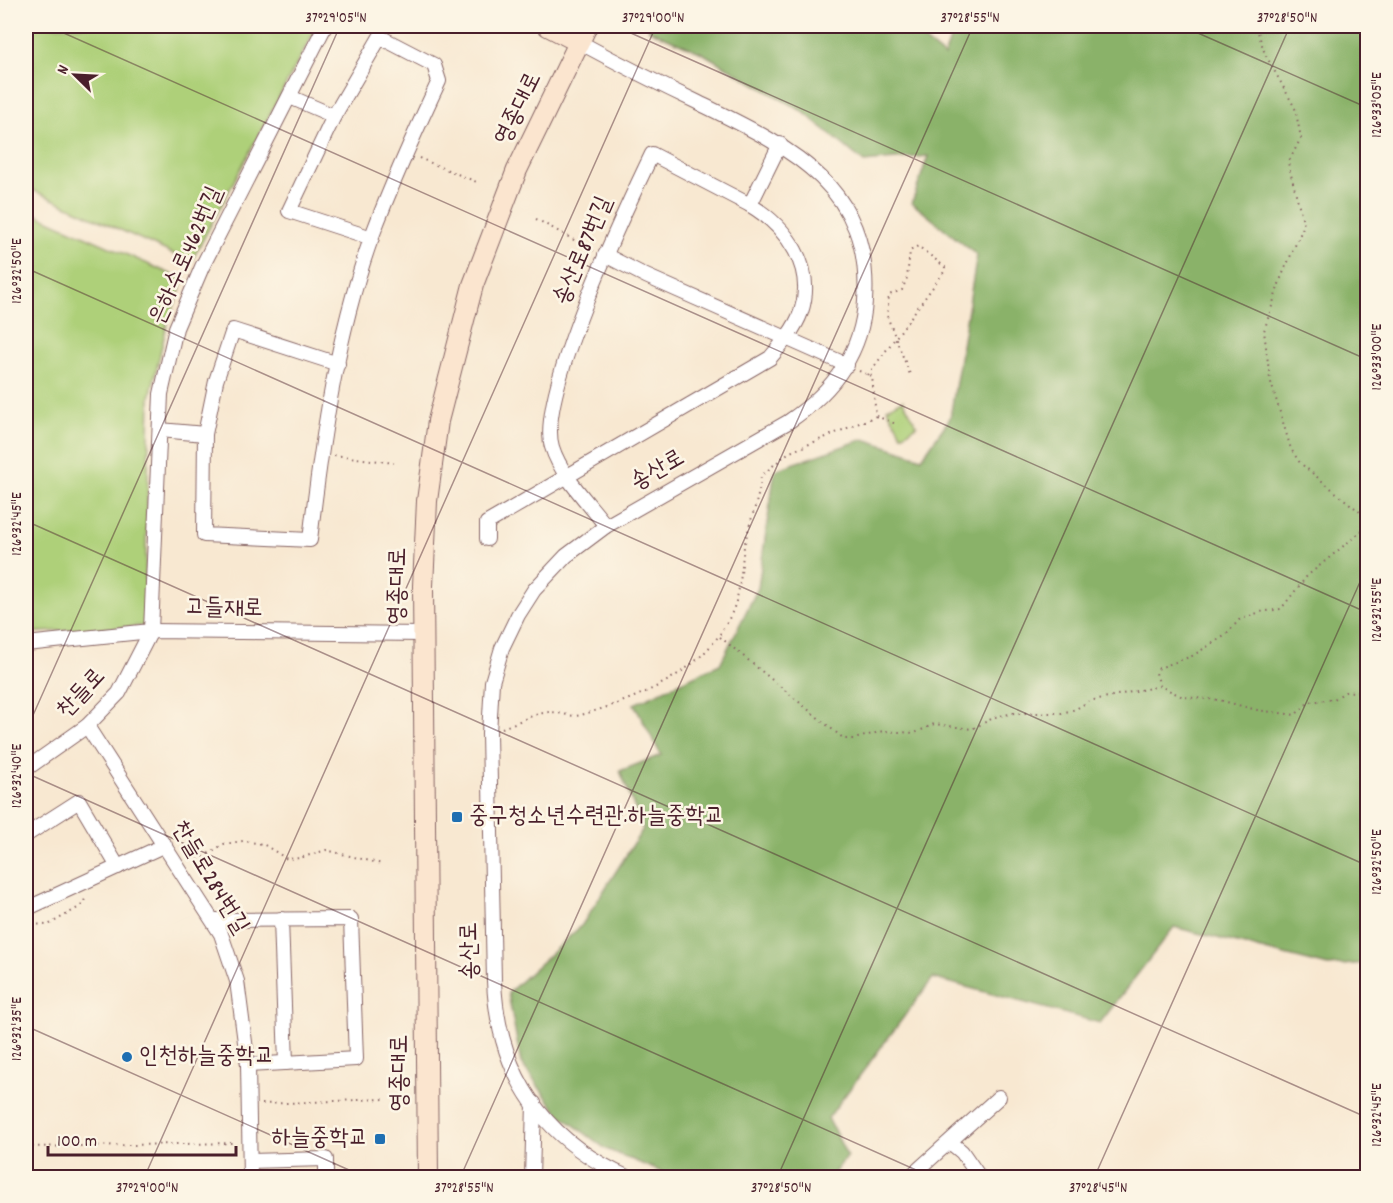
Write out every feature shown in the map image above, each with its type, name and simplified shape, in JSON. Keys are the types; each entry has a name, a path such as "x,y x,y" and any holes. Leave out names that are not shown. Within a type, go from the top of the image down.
{"street":[{"name":"은하수로462번길","path":"151,631 160,394 176,328 202,267 325,26"},
{"path":"548,26 583,34"},
{"name":"송산로","path":"583,34 780,144 807,163 842,201 857,237 866,279 864,317 851,367 811,407 606,526 566,556 534,590 502,648 492,682 489,733 496,1017 503,1048 517,1077 550,1125 591,1159 629,1178"},
{"name":"영종대로","path":"428,1178 423,634 427,501 438,421 473,285 517,171 583,34"},
{"path":"338,364 233,330 216,381 205,434 204,535 310,540 320,453 338,364 372,238 406,152 439,81 434,65 380,37 334,116 289,212 372,238"},
{"path":"290,98 334,116"},
{"path":"487,539 487,523 770,358 786,338 800,314 807,286 799,258 787,239 770,216 750,205 780,144"},
{"name":"송산로87번길","path":"606,526 567,476 551,447 550,429 572,343 602,254 652,154 750,205"},
{"path":"602,254 646,276 851,367"},
{"path":"160,430 205,434"},
{"name":"고들재로","path":"26,644 112,637 151,631 423,634"},
{"name":"찬들로","path":"26,769 87,726 119,693 151,631"},
{"name":"찬들로284번길","path":"87,726 221,934 237,981 248,1065 250,1178"},
{"path":"26,835 79,801 118,867"},
{"path":"26,909 165,845"},
{"path":"281,919 286,1063"},
{"path":"213,920 351,919 356,1059 248,1065"},
{"path":"909,1178 999,1097"},
{"path":"532,1178 534,1103"},
{"path":"950,1142 962,1152 980,1178"},
{"path":"250,1161 326,1159 326,1178"}],"path":[{"path":"1160,686 1156,673 1159,668 1192,656 1226,635 1239,620 1260,612 1281,609 1292,599 1307,576 1362,530 1366,517 1300,463 1291,449 1270,379 1264,331 1281,278 1304,225 1288,163 1301,138 1295,108 1266,54 1256,26"},
{"path":"406,152 480,183"},
{"path":"536,219 602,254"},
{"path":"868,375 896,338 944,272 945,267 918,246 910,251 907,278 902,290 889,295 887,316 896,338 911,377"},
{"path":"851,367 872,376 876,416"},
{"path":"496,730 549,712 578,717 666,684 720,638 734,609 740,589 744,546 759,495 761,476 788,453 876,416 896,424"},
{"path":"320,453 394,463"},
{"path":"720,638 844,739 854,740 883,731 915,733 934,724 972,729 995,717 1014,713 1062,713 1076,709 1089,701 1160,686 1183,697 1219,700 1257,710 1295,715 1309,702 1334,699 1345,692 1368,691"},
{"path":"198,860 224,844 243,841 263,844 287,859 300,858 326,850 382,864"},
{"path":"26,924 48,925 81,906 90,892"},
{"path":"255,1105 385,1099"},
{"path":"26,1147 234,1143"}],"green space":[{"path":"32,26 317,26 191,262 26,187 26,39"},
{"path":"648,26 915,26 913,31 944,56 955,26 1367,26 1367,963 1328,966 1174,927 1100,1023 933,978 828,1118 847,1156 831,1177 664,1173 606,1149 558,1113 521,1063 508,993 582,925 643,829 620,771 661,755 634,704 720,664 758,588 775,470 864,439 922,458 950,418 977,255 912,203 928,156 864,162 802,111 702,53 649,30"},
{"path":"26,210 184,280 167,324 150,397 144,626 26,633"},
{"path":"903,400 917,426 902,435 887,408"}],"place":[{"name":"중구청소년수련관.하늘중학교","path":"457,817"},
{"name":"인천하늘중학교","path":"127,1057"},
{"name":"하늘중학교","path":"380,1139"}]}
